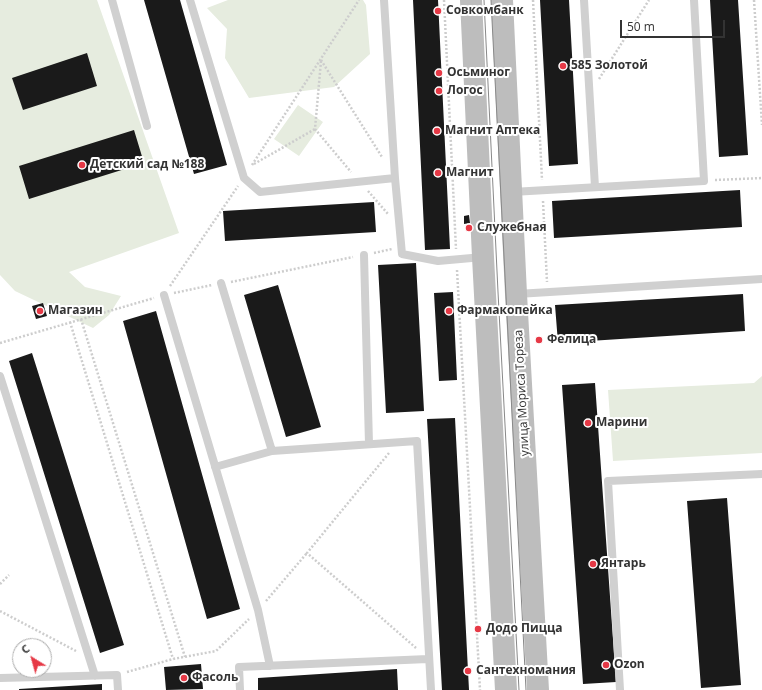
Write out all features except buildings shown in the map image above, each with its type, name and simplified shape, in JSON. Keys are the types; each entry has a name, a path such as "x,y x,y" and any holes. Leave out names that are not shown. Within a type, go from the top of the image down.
{"street":[{"path":"471,0 506,690"},
{"name":"улица Мориса Тореза","path":"502,0 516,294 538,690"}],"lane":[{"path":"112,0 147,126"},
{"path":"190,0 244,178 260,192 395,178"},
{"path":"384,0 395,178 402,254 438,261 483,257"},
{"path":"584,0 595,187"},
{"path":"511,192 704,181 694,0"},
{"path":"364,255 369,444"},
{"path":"516,294 762,279"},
{"path":"221,283 272,451"},
{"path":"164,295 258,610 270,666"},
{"path":"0,376 96,676"},
{"path":"215,467 272,451 417,441 428,659 431,690"},
{"path":"620,690 608,481 762,474"},
{"path":"240,690 239,667 428,659"},
{"path":"0,678 117,675 118,690"}],"path":[{"path":"164,295 244,178 359,0"},
{"path":"444,0 480,690"},
{"path":"533,0 547,292"},
{"path":"590,94 649,0"},
{"path":"754,0 762,124"},
{"path":"321,59 315,130 400,228"},
{"path":"321,59 395,178"},
{"path":"252,164 315,130"},
{"path":"704,181 762,178"},
{"path":"0,343 164,295 402,248"},
{"path":"81,319 184,657"},
{"path":"70,322 173,659"},
{"path":"117,675 173,659 216,651 258,610 308,553 398,442"},
{"path":"308,553 428,659"},
{"path":"0,584 9,575"},
{"path":"0,610 90,659"}],"shaded area":[{"path":"0,0 97,0 179,233 69,272 85,287 121,296 109,315 93,328 15,291 0,275"},
{"path":"228,0 363,0 366,5 370,54 334,87 249,98 225,58 227,29 207,8"},
{"path":"298,105 323,122 299,156 274,139"},
{"path":"762,376 762,453 613,461 608,390 754,383"}],"tram line":[{"path":"484,0 519,690"},
{"path":"491,0 526,690"}],"place":[{"name":"Совкомбанк","path":"438,11"},
{"name":"585 Золотой","path":"563,66"},
{"name":"Осьминог","path":"439,73"},
{"name":"Логос","path":"439,91"},
{"name":"Магнит Аптека","path":"437,131"},
{"name":"Детский сад №188","path":"82,165"},
{"name":"Магнит","path":"438,173"},
{"name":"Служебная","path":"469,228"},
{"name":"Магазин","path":"40,311"},
{"name":"Фармакопейка","path":"449,311"},
{"name":"Фелица","path":"539,340"},
{"name":"Марини","path":"588,423"},
{"name":"Янтарь","path":"593,564"},
{"name":"Додо Пицца","path":"478,629"},
{"name":"Ozon","path":"606,665"},
{"name":"Сантехномания","path":"468,671"},
{"name":"Фасоль","path":"184,678"}]}
